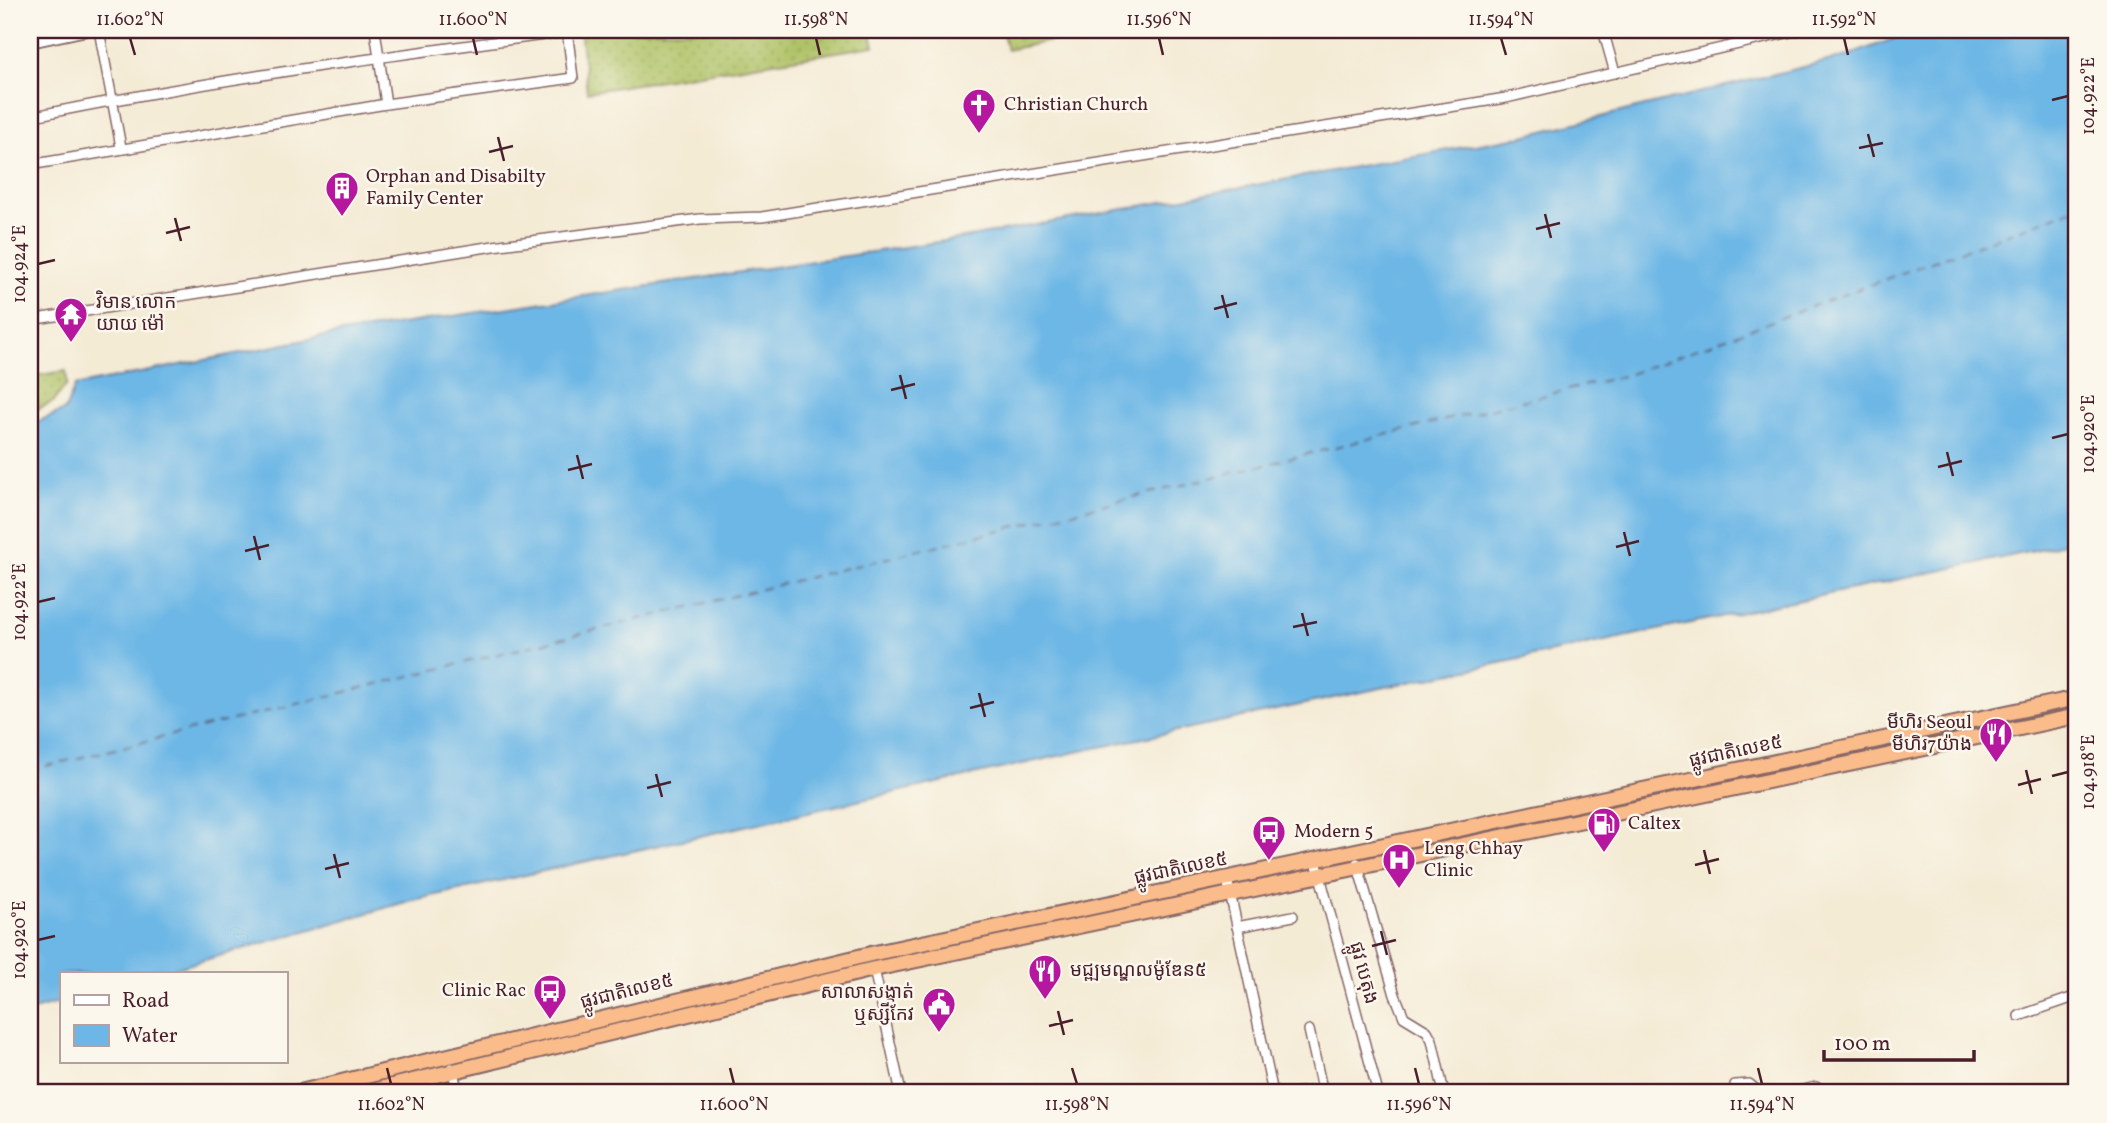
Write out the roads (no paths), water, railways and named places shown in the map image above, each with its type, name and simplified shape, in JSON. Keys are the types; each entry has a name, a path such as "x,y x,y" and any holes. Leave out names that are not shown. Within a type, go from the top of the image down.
{"highway":[{"name":"ផ្លូវជាតិលេខ៥","path":"363,1093 874,969 1319,876 1356,860 2077,698"},
{"name":"ផ្លូវជាតិលេខ៥","path":"296,1093 780,974 1227,878 1316,861 1356,860 2077,716"}],"street":[{"path":"30,41 86,30"},
{"path":"99,30 121,147"},
{"path":"375,30 386,104"},
{"path":"1604,30 1615,73"},
{"path":"1751,30 1753,40"},
{"path":"30,320 500,244 700,219 762,216 1506,98 1799,30"},
{"path":"30,117 112,100 379,57 567,31 573,78 386,104 121,147 30,165"},
{"path":"1356,860 1395,995 1404,1017 1417,1024 1432,1040 1444,1093"},
{"name":"ផ្លូវ បេតុង","path":"1316,861 1378,1093"},
{"path":"1227,878 1273,1093"},
{"path":"1237,927 1293,916"},
{"path":"874,969 901,1093"},
{"path":"2019,1016 2077,996"},
{"path":"1294,1093 1323,1092 1308,1030"},
{"path":"449,1056 458,1093"},
{"path":"428,1077 431,1093"},
{"path":"1734,1093 1735,1086 1749,1084 1760,1093"},
{"path":"1790,1093 1816,1087 1825,1093"}],"water":[{"path":"1918,30 2077,30 2077,537 2053,547 1081,751 409,901 163,972 60,972 60,1002 30,1011 30,425 65,410 75,386 335,334 964,238 1519,137 1844,57"}],"place":[{"name":"Christian Church","path":"979,135"},
{"name":"Orphan and Disabilty Family Center","path":"342,218"},
{"name":"វិមាន លោក យាយ ម៉ៅ","path":"71,344"},
{"name":"មីហិរ Seoul មីហិរ7យ៉ាង","path":"1996,764"},
{"name":"Caltex","path":"1604,854"},
{"name":"Modern 5","path":"1269,862"},
{"name":"Leng Chhay Clinic","path":"1399,890"},
{"name":"មជ្ឍមណ្ឌលម៉ូឌែន៥","path":"1045,1001"},
{"name":"Clinic Rac","path":"550,1021"},
{"name":"សាលាសង្កាត់ ឬស្សីកែវ","path":"939,1034"}]}
